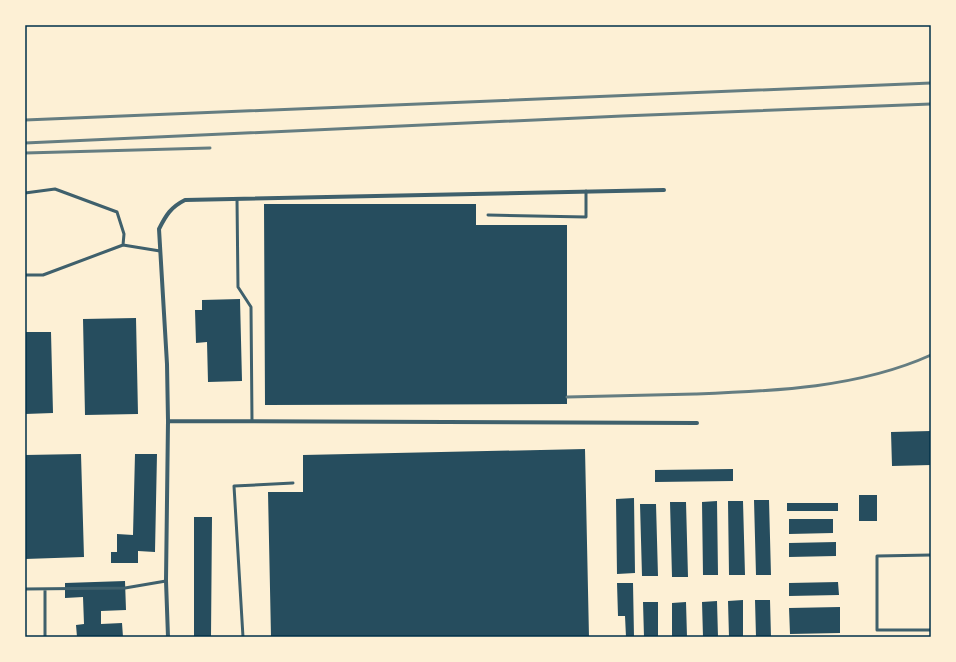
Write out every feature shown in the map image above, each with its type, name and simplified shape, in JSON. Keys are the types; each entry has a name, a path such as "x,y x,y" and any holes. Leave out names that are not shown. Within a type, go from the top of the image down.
{"street":[{"path":"168,637 166,581 168,421 167,364 159,229 166,214 173,206 185,200 237,198 664,190"},
{"path":"168,421 697,423"}],"lane":[{"path":"25,193 55,189 117,212 124,234 123,245"},
{"path":"488,215 586,217 586,191"},
{"path":"237,198 238,287 251,307 252,421"},
{"path":"25,275 43,275 123,245 160,251"},
{"path":"243,637 234,486 293,483"},
{"path":"931,555 877,556 877,630 931,630"},
{"path":"25,589 125,588 166,581"},
{"path":"45,589 45,637"}],"building":[{"path":"264,204 476,204 476,225 567,225 567,404 265,405"},
{"path":"240,299 242,381 208,382 207,342 196,343 195,310 202,310 202,300"},
{"path":"136,318 138,414 85,415 83,319"},
{"path":"25,332 51,332 53,413 25,414"},
{"path":"931,431 931,465 892,466 891,432"},
{"path":"585,449 589,637 271,637 268,492 303,492 303,455"},
{"path":"81,454 84,557 25,559 25,455"},
{"path":"135,454 157,454 155,552 138,551 138,563 111,563 111,552 117,552 117,534 133,535"},
{"path":"733,469 733,481 655,482 655,470"},
{"path":"859,495 877,495 877,521 859,521"},
{"path":"634,498 635,573 617,574 616,499"},
{"path":"754,500 769,500 771,575 756,575"},
{"path":"717,501 718,575 703,575 702,502"},
{"path":"728,501 743,501 745,575 729,575"},
{"path":"670,502 686,502 688,577 672,577"},
{"path":"787,503 838,503 838,511 787,511"},
{"path":"640,504 656,504 658,576 642,576"},
{"path":"194,517 212,517 211,637 194,637"},
{"path":"789,519 833,519 833,533 789,534"},
{"path":"836,542 836,556 789,557 789,543"},
{"path":"125,581 126,610 101,611 101,624 122,623 123,637 77,637 76,625 84,624 83,597 65,598 65,583"},
{"path":"838,582 839,595 789,596 789,583"},
{"path":"617,583 633,583 634,637 626,637 625,616 618,616"},
{"path":"743,600 743,637 729,637 728,601"},
{"path":"755,600 770,600 771,637 756,637"},
{"path":"717,601 718,637 703,637 702,602"},
{"path":"643,602 658,602 658,637 644,637"},
{"path":"686,602 687,637 672,637 672,603"},
{"path":"840,607 840,633 790,634 789,608"}],"railway":[{"path":"25,120 931,83"},
{"path":"25,143 622,116 931,104"},
{"path":"25,153 210,148"},
{"path":"567,397 725,393 815,386 874,375 931,355"}]}
